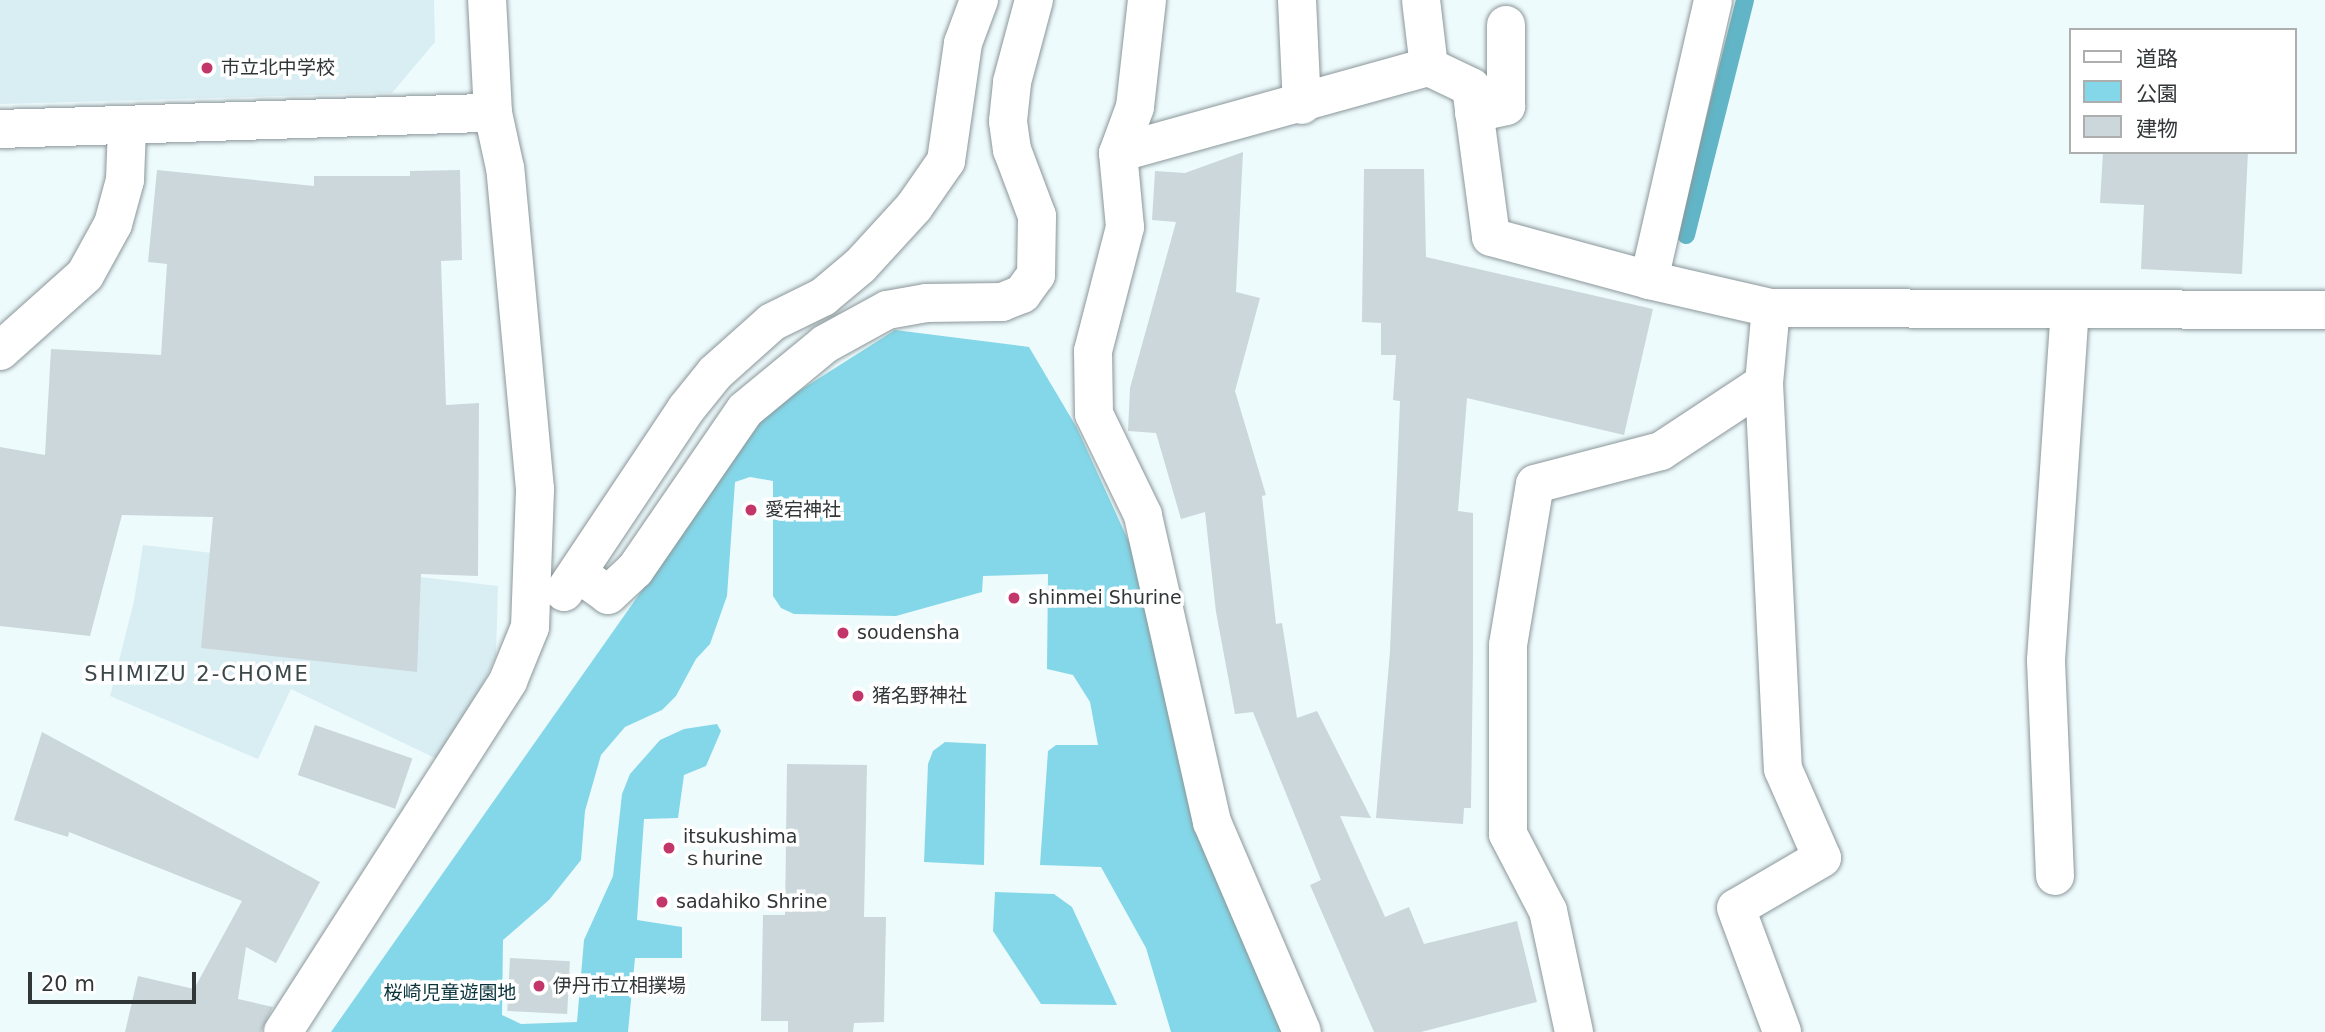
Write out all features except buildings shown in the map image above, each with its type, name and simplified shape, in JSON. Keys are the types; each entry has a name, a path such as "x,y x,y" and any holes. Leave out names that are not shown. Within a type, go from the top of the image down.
{"street":[{"path":"283,1032 508,681 530,627 533,603 535,489 505,168 493,113 487,0"},
{"path":"533,603 564,593 686,409 715,373 772,322 823,297 860,266 914,207 946,161 962,43 977,0"},
{"path":"578,573 608,595 635,570 745,410 825,344 887,310 926,303 1002,302 1022,293 1035,275 1037,216 1012,150 1008,121 1012,82 1034,0"},
{"path":"1147,0 1135,107 1118,153 1125,227 1093,351 1094,415 1143,514 1212,822 1302,1032"},
{"path":"1297,0 1302,105"},
{"path":"1421,0 1429,67"},
{"path":"1649,280 1713,0"},
{"path":"1474,113 1506,106 1506,25"},
{"path":"1118,153 1302,105 1429,67 1471,87 1491,237 1649,280 1771,308 2325,310"},
{"path":"0,129 127,127 493,113"},
{"path":"0,351 85,275 113,224 125,180 127,127"},
{"path":"1771,308 1764,383 1783,769 1828,871 1737,908 1782,1032"},
{"path":"2054,876 2030,659 2070,311"},
{"path":"1574,1032 1548,911 1507,834 1508,645 1535,484 1661,451 1764,383"}],"shaded area":[{"name":"市立北中学校","path":"0,0 434,0 435,42 392,93 0,104"},
{"path":"143,545 498,586 496,655 471,711 439,760 291,689 258,759 110,696 134,601"}],"green space":[{"name":"桜崎児童遊園地","path":"895,330 1029,347 1077,428 1150,588 1292,1032 1171,1032 1146,948 1101,867 1040,865 1048,751 1056,745 1098,745 1090,702 1073,675 1047,669 1048,574 983,576 982,592 896,616 794,614 781,608 773,596 773,481 750,477 735,482 727,596 710,644 696,659 676,696 662,710 625,727 601,755 585,811 581,860 549,900 503,940 502,1015 521,1024 577,1022 584,940 613,876 622,794 630,774 660,740 684,729 717,724 721,731 706,766 684,775 678,818 644,819 637,920 682,927 682,958 635,958 628,1032 331,1032 769,410"},
{"path":"945,742 986,744 984,865 924,862 928,764 933,751"},
{"path":"995,892 1054,894 1072,907 1117,1005 1041,1004 993,931"}],"waterway":[{"path":"1686,235 1745,0"}],"place":[{"name":"市立北中学校","path":"207,68"},
{"name":"愛宕神社","path":"751,510"},
{"name":"shinmei Shurine","path":"1014,598"},
{"name":"soudensha","path":"843,633"},
{"name":"猪名野神社","path":"858,696"},
{"name":"itsukushima ｓhurine","path":"669,848"},
{"name":"sadahiko Shrine","path":"662,902"},
{"name":"伊丹市立相撲場","path":"539,986"}],"district":[{"name":"SHIMIZU 2-CHOME","path":"197,674"}]}
